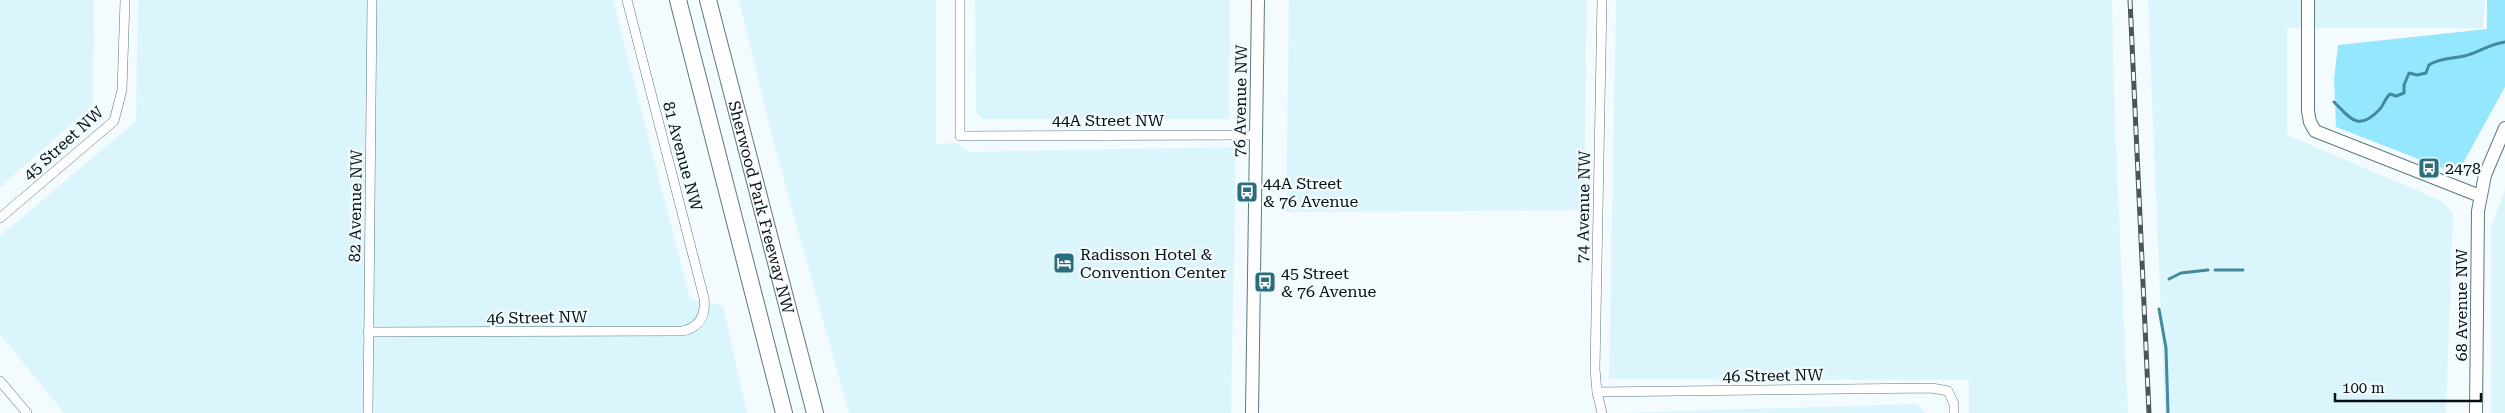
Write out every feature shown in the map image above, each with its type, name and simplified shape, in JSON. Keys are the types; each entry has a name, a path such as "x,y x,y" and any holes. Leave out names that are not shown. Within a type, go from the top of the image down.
{"highway":[{"name":"Sherwood Park Freeway NW","path":"678,0 784,413"},
{"name":"Sherwood Park Freeway NW","path":"708,0 815,413"}],"street":[{"name":"45 Street NW","path":"0,218 114,121 119,108 122,90 125,0"},
{"name":"82 Avenue NW","path":"368,413 372,0"},
{"name":"81 Avenue NW","path":"627,0 704,298 704,314 702,319"},
{"name":"44A Street NW","path":"960,0 960,136 1256,135"},
{"name":"76 Avenue NW","path":"1252,413 1258,0"},
{"name":"74 Avenue NW","path":"1602,0 1595,369 1597,392 1602,413"},
{"path":"2308,0 2308,110 2312,127 2320,135 2480,196"},
{"name":"68 Avenue NW","path":"2476,413 2477,226 2480,196 2492,154 2505,128"},
{"name":"46 Street NW","path":"368,332 683,331 690,329 702,319"},
{"path":"0,381 27,413"},
{"name":"46 Street NW","path":"1597,392 1932,388 1948,391 1954,404 1954,413"}],"shaded area":[{"path":"0,0 94,0 93,105 0,187"},
{"path":"138,0 613,0 690,299 723,306 747,413 64,413 0,334 0,236 136,121"},
{"path":"739,0 936,0 936,144 955,143 969,152 1236,147 1231,413 849,413 775,148"},
{"path":"975,0 1230,0 1229,119 982,119 976,111"},
{"path":"1289,0 1587,0 1584,210 1286,212"},
{"path":"1616,0 2112,0 2114,103 2128,413 1969,413 1969,380 1609,379"},
{"path":"2148,0 2485,0 2483,28 2287,28 2287,135 2442,201 2453,214 2446,413 2165,413"},
{"path":"2487,0 2505,0 2505,87 2457,174 2336,127 2334,79 2338,45 2487,29"},
{"path":"2505,190 2505,413 2491,413 2491,227"},
{"path":"1916,404 1926,413 1619,413"}],"waterway":[{"path":"2334,102 2355,120 2365,120 2372,117 2381,108 2390,94 2396,96 2404,93 2404,85 2409,73 2417,75 2426,73 2429,65 2437,61 2469,55 2505,42"},
{"path":"2169,279 2181,273 2208,270"},
{"path":"2215,270 2243,270"},
{"path":"2159,309 2166,348 2168,413"}],"railway":[{"path":"2130,0 2149,413"}],"place":[{"name":"2478","path":"2429,168"},
{"name":"44A Street & 76 Avenue","path":"1247,192"},
{"name":"Radisson Hotel & Convention Center","path":"1064,263"},
{"name":"45 Street & 76 Avenue","path":"1265,282"}]}
